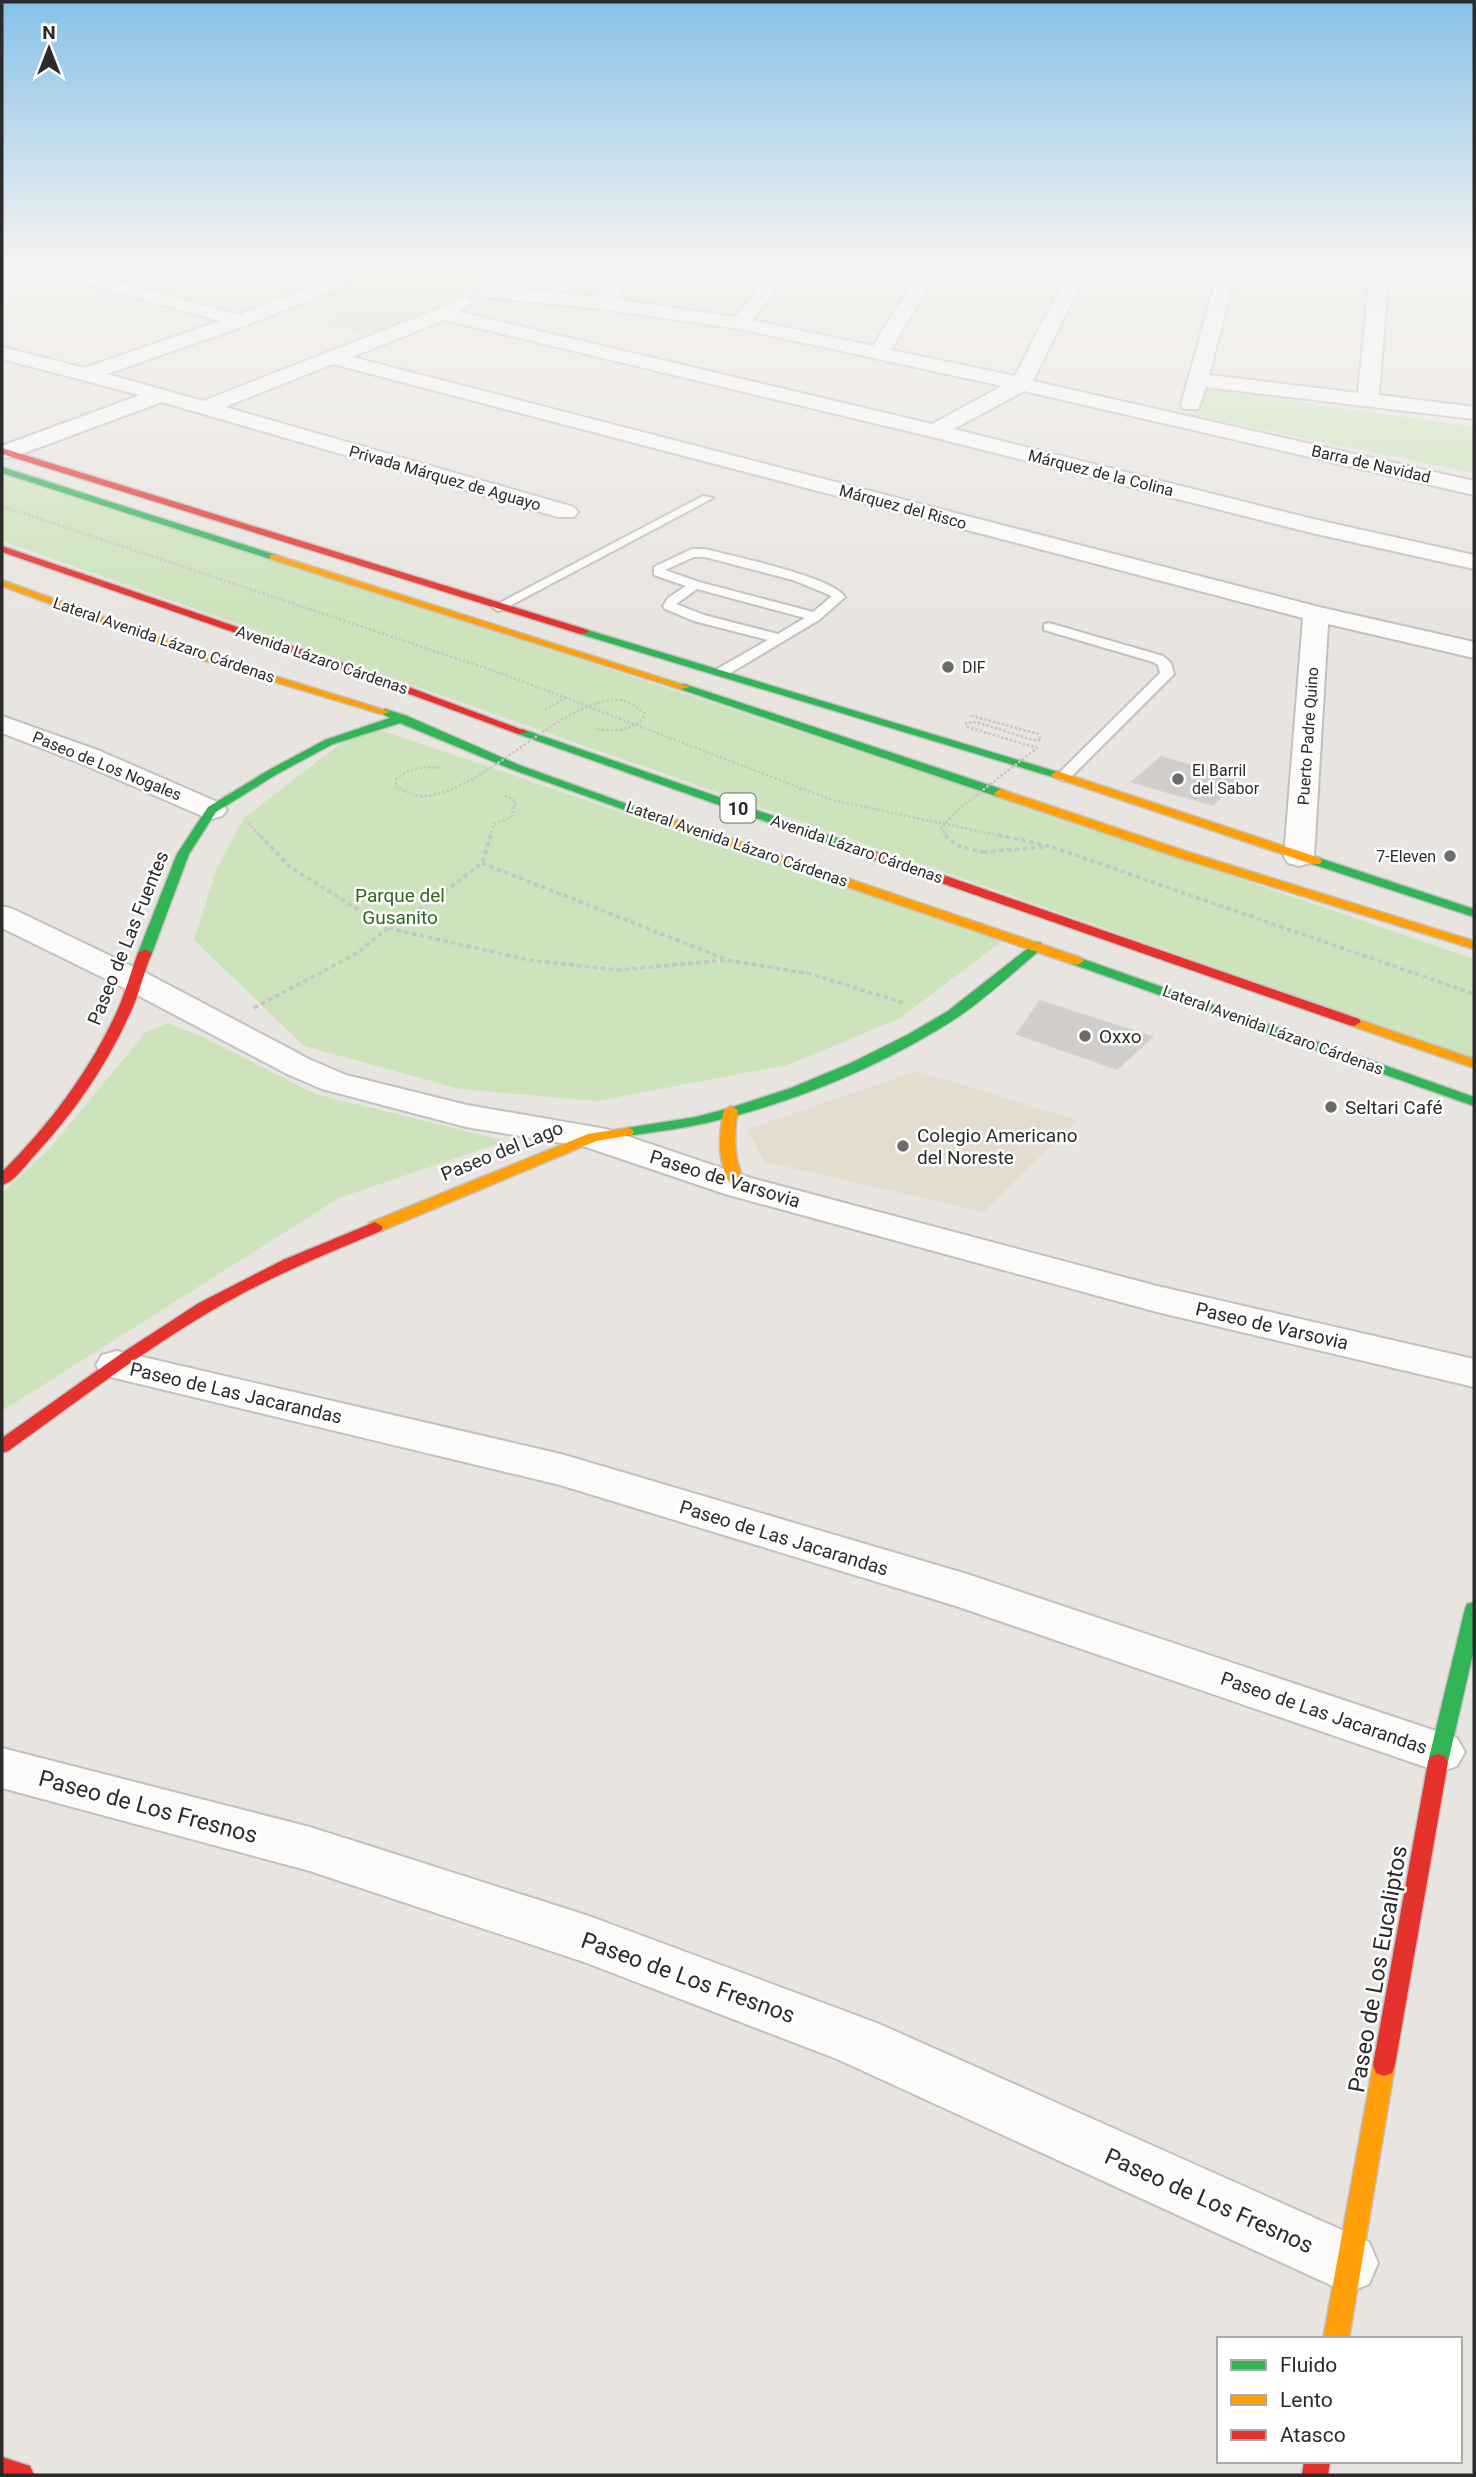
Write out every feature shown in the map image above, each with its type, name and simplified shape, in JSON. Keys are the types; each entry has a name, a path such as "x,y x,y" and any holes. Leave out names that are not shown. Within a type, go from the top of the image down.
{"main road":[{"path":"2,454 1063,777 1474,913"},
{"path":"2,454 468,620 661,679 1091,825 1474,945"},
{"name":"Avenida Lázaro Cárdenas","path":"2,549 1474,1064"},
{"name":"Lateral Avenida Lázaro Cárdenas","path":"2,583 206,658 403,718 515,767 1036,946 1474,1102"},
{"path":"557,625 661,679"},
{"path":"370,676 403,718"},
{"name":"Paseo de Las Fuentes","path":"2,1180 31,1152 68,1108 97,1065 126,1007 183,854 212,810 273,772 329,742 403,718"},
{"name":"Paseo del Lago","path":"2,1447 117,1365 206,1307 302,1257 593,1137 705,1119 797,1089 880,1056 942,1021 990,986 1036,946"},
{"path":"731,1110 724,1147 726,1166 738,1186"},
{"name":"Paseo de Los Eucaliptos","path":"1336,2337 1440,1752 1474,1609"},
{"path":"2,2470 21,2475"}],"street":[{"name":"Privada Márquez de Aguayo","path":"111,381 566,512"},
{"path":"204,408 275,381"},
{"name":"Márquez del Risco","path":"421,381 1316,614 1474,650"},
{"name":"Márquez de la Colina","path":"722,381 1312,526 1474,562"},
{"name":"Barra de Navidad","path":"1006,381 1474,488"},
{"path":"934,431 1021,384 1023,381"},
{"path":"1185,422 1199,381"},
{"path":"1204,381 1474,413"},
{"path":"1368,400 1370,381"},
{"path":"2,454 137,388"},
{"path":"2,454 158,396"},
{"name":"Puerto Padre Quino","path":"1299,857 1316,614"},
{"name":"Paseo de Los Nogales","path":"2,724 90,757 212,810"},
{"name":"Paseo de Varsovia","path":"2,916 134,980 299,1067 334,1082 466,1116 593,1137 738,1186 1157,1299 1474,1373"},
{"name":"Paseo de Las Jacarandas","path":"117,1365 561,1470 967,1592 1440,1752"},
{"name":"Paseo de Los Fresnos","path":"2,1768 310,1849 589,1940 857,2041 1348,2263"}],"lane":[{"path":"498,607 707,498"},
{"path":"722,672 813,616 832,604 839,597 836,592 797,577 705,553 692,553 660,567 658,572 695,584 813,616"},
{"path":"695,584 669,606 699,618 777,638"},
{"path":"1049,628 1158,659 1167,669 1166,677 1063,777"}],"path":[{"path":"2,506 506,675 832,800 1049,846 1474,994"},
{"path":"545,710 566,698"},
{"path":"440,768 425,767 408,771 396,779 396,788 415,796 446,792 597,703 627,702 639,706 645,713 643,719 634,726 616,730 594,729"},
{"path":"969,715 1038,734 1041,740 1032,740 976,722 967,723 967,727 1037,748 960,808 941,828 948,840 962,849 983,852 1049,846"},
{"path":"217,1024 261,1005 357,953 387,928 434,900 482,863 494,824 511,817 516,801 494,790"},
{"path":"212,810 244,818 290,867 387,928 529,960 618,970 727,960"},
{"path":"482,863 727,960 811,974 915,1006 942,1021"}],"shaded area":[{"name":"Colegio Americano del Noreste","path":"918,1071 1077,1120 984,1212 765,1162 747,1129"}],"green space":[{"path":"1204,388 1474,427 1474,473 1191,415"},
{"path":"2,469 76,496 951,782 1474,959 1474,1058 2,541"},
{"name":"Parque del Gusanito","path":"377,729 1002,941 899,1019 787,1065 597,1101 460,1089 304,1046 194,940 216,870 244,818 340,744"},
{"path":"167,1023 203,1037 315,1094 506,1141 339,1198 2,1411 2,1193 50,1148 145,1033"}],"building":[{"name":"El Barril del Sabor","path":"1161,757 1239,779 1213,805 1132,782"},
{"name":"Oxxo","path":"1040,1001 1152,1037 1117,1069 1017,1034"}],"traffic: fast":[{"path":"2,470 273,557"},
{"path":"584,632 1057,775"},
{"path":"684,687 1000,793"},
{"path":"385,712 515,767 676,824"},
{"path":"145,953 183,854 212,810 273,772 329,742 403,718"},
{"path":"522,732 862,851"},
{"path":"1316,861 1474,913"},
{"path":"627,1132 696,1121 735,1111 796,1091 856,1066 953,1014 1036,946"},
{"path":"1077,961 1474,1102"},
{"path":"1438,1762 1474,1609"}],"traffic: slow":[{"path":"273,557 684,687"},
{"path":"2,583 206,658 385,712"},
{"path":"1057,775 1316,861"},
{"path":"1000,793 1184,855 1474,945"},
{"path":"676,824 1077,961"},
{"path":"1354,1022 1474,1064"},
{"path":"731,1110 727,1149 730,1167 738,1186"},
{"path":"375,1227 593,1137 627,1132"},
{"path":"1336,2337 1384,2065"}],"traffic: jam":[{"path":"2,451 584,632"},
{"path":"2,549 370,676 522,732"},
{"path":"862,851 1354,1022"},
{"path":"2,1180 56,1121 101,1057 125,1009 145,953"},
{"path":"2,1447 128,1357 225,1295 310,1254 375,1227"},
{"path":"1384,2065 1438,1762"},
{"path":"1315,2475 1317,2463"},
{"path":"2,2470 21,2475"}],"place":[{"name":"DIF","path":"948,667"},
{"name":"El Barril del Sabor","path":"1178,779"},
{"name":"7-Eleven","path":"1450,856"},
{"name":"Oxxo","path":"1085,1036"},
{"name":"Seltari Café","path":"1331,1107"},
{"name":"Colegio Americano del Noreste","path":"903,1146"}]}
